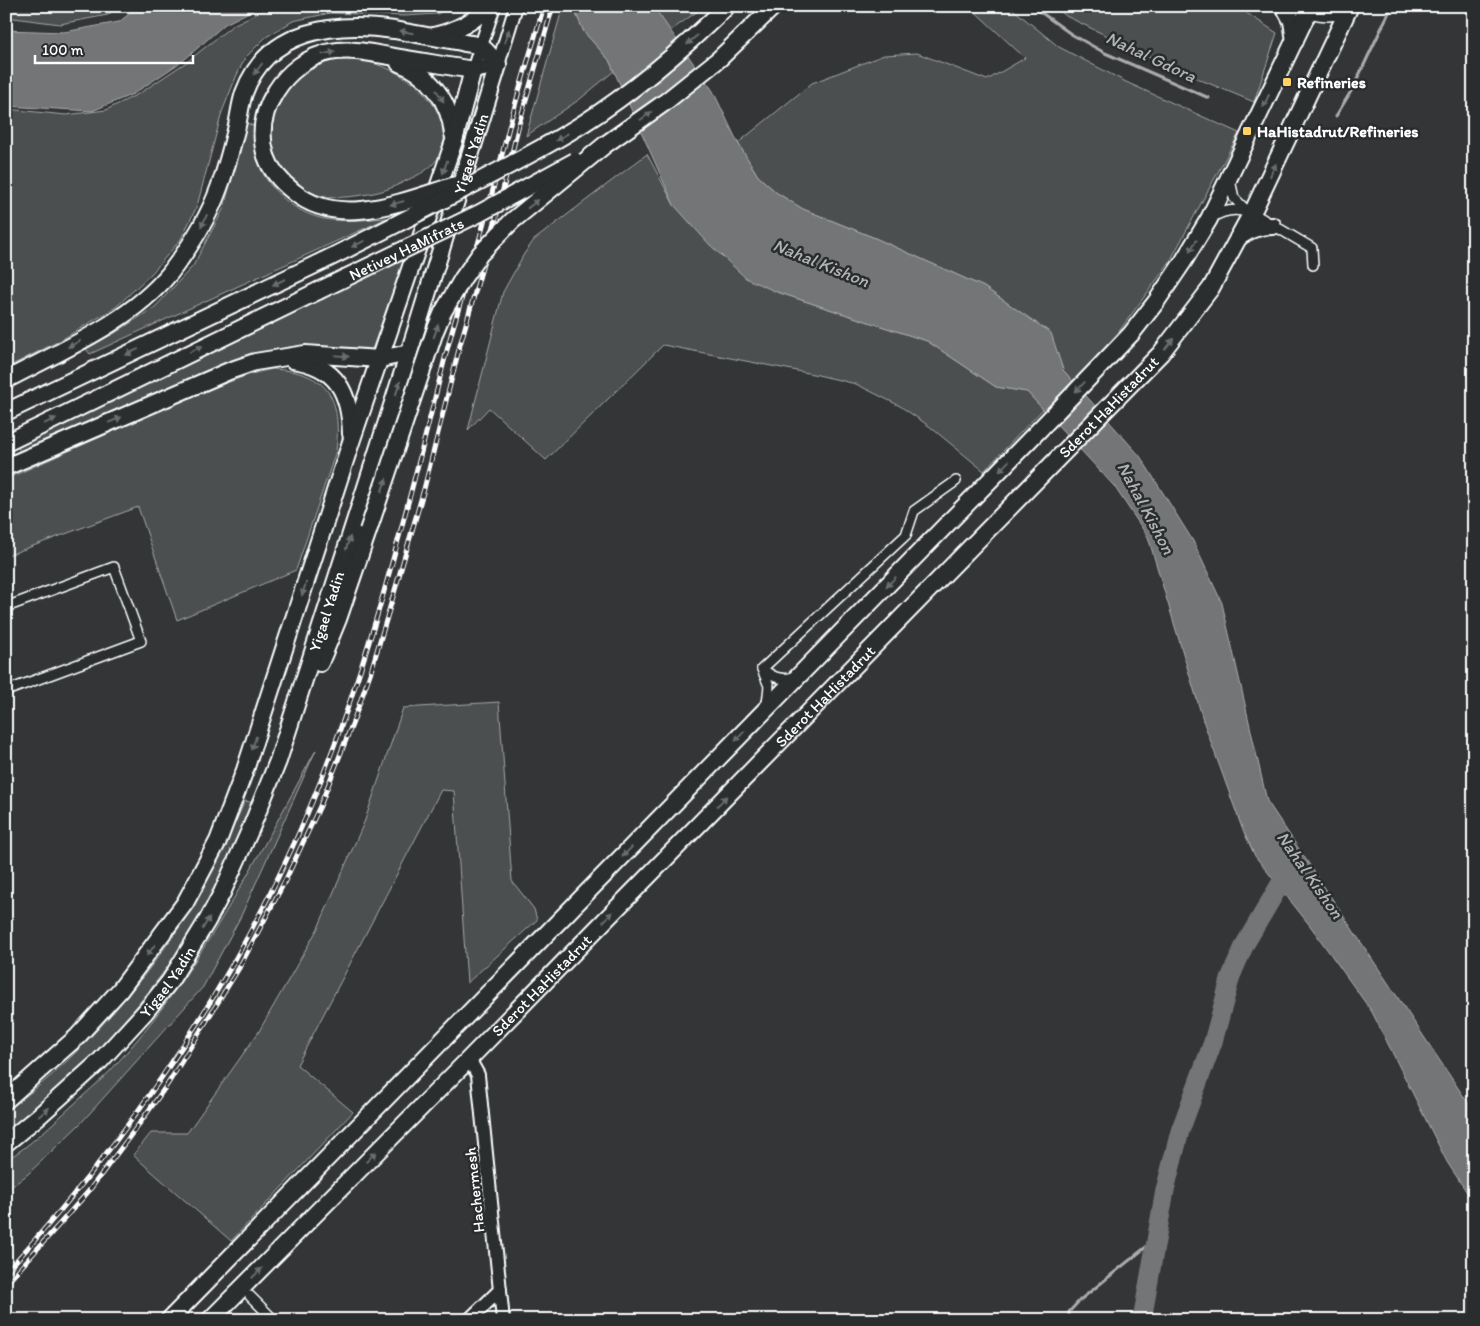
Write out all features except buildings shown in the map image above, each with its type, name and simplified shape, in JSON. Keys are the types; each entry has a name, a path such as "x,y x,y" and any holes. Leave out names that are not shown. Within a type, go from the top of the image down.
{"highway":[{"path":"431,36 467,23 488,6"},
{"name":"Netivey HaMifrats","path":"6,412 323,261 545,147 585,122 638,84 677,53 727,6"},
{"name":"Netivey HaMifrats","path":"6,443 480,213 606,144 664,103 711,66 774,6"},
{"path":"1284,6 1292,21 1295,41"},
{"name":"Sderot HaHistadrut","path":"210,1320 1162,353 1211,288 1251,214 1349,9"},
{"name":"Sderot HaHistadrut","path":"169,1320 1114,352 1156,302 1209,219 1310,10"},
{"path":"6,380 116,322 143,300 169,274 197,236 219,189 236,131 244,93 254,73 270,53 309,32 340,27 369,27 431,36 480,46 498,65"},
{"path":"494,173 378,208 339,210 320,207 302,200 284,185 270,167 263,146 262,124 269,102 280,84 293,71 312,58 328,52 345,50 371,53 473,70 498,65"},
{"path":"371,53 402,64 423,76 436,89 446,104 451,117 454,141"},
{"name":"Yigael Yadin","path":"6,1143 100,1061 145,1012 170,981 222,893 252,828 278,762 409,352 498,65"},
{"name":"Yigael Yadin","path":"6,1100 77,1037 120,990 185,904 203,873 231,810 245,770 351,442 454,141 473,70"},
{"path":"278,762 338,619 443,312 462,278 480,254 512,221 606,144"},
{"path":"1238,238 1255,228 1273,226"},
{"path":"6,466 229,371 255,362 276,357 305,354 380,359 409,352"},
{"path":"276,357 309,363 325,371 339,383 348,407 351,442"}],"street":[{"name":"Yigael Yadin","path":"473,70 494,6"},
{"name":"Yigael Yadin","path":"498,65 516,6"},
{"path":"1291,6 1332,16 1349,9"},
{"path":"1230,177 1234,198 1251,214 1312,248 1313,265"},
{"path":"1209,219 1218,214 1234,210 1251,214"},
{"path":"762,669 906,535 914,511 956,482"},
{"path":"6,607 114,567 141,641 6,691"},
{"path":"762,669 771,676 780,679 798,677"},
{"path":"762,669 769,686 765,710"},
{"name":"Hachermesh","path":"469,1059 478,1075 504,1320"},
{"path":"469,1320 500,1290"},
{"path":"250,1296 274,1320"}],"shaded area":[{"path":"6,6 118,6 108,15 60,24 6,17"},
{"path":"271,6 453,6 437,14 404,16 330,13 293,21 266,37 245,58 236,77 222,112 197,206 181,239 152,273 116,307 61,340 6,368 6,109 66,115 106,110 140,93 188,61 233,25"},
{"path":"563,6 570,6 574,9 584,32 609,60 614,71 580,99 526,136"},
{"path":"653,6 705,6 670,31"},
{"path":"969,6 1009,6 1059,47 1126,82 1239,133 1169,263 1117,334 1074,383 1063,370 1050,333 984,287 875,238 803,209 777,193 758,176 738,143 812,83 884,55 917,53 987,80 1025,58"},
{"path":"1054,6 1236,6 1277,33 1254,102 1179,71 1066,16"},
{"path":"333,60 361,60 386,68 398,73 428,97 443,125 444,139 441,153 432,165 416,176 386,190 342,197 327,197 311,193 287,173 274,154 270,138 272,120 277,103 287,87 297,77"},
{"path":"246,123 254,126 255,145 261,170 276,192 293,206 312,216 332,220 353,221 387,218 90,354 85,348 115,333 155,307 193,266 224,208"},
{"path":"647,154 674,205 777,292 927,341 996,387 1027,392 1043,409 984,471 929,426 900,406 856,384 663,345 546,460 489,408 468,430 503,292 524,254 534,240"},
{"path":"405,258 371,352 300,348 250,355 20,451 16,445"},
{"path":"272,369 291,371 319,382 328,391 337,416 336,451 296,570 177,620 138,507 6,556 6,479 199,393 251,374"},
{"path":"499,702 512,881 534,909 537,920 467,983 454,791 441,790 297,1065 353,1112 231,1241 133,1155 151,1133 187,1133 258,1033 318,928 365,820 403,708"},
{"path":"316,750 241,916 203,987 81,1123 28,1174 6,1191 6,1160 41,1134 110,1071 170,997 223,917"},
{"path":"245,801 254,803 234,849 205,909 178,952 135,1009 111,1036 60,1086 6,1132 6,1112 53,1074 84,1044 130,993 172,938 194,905 210,876"}],"water":[{"path":"139,6 261,6 225,24 184,60 133,94 92,111 6,106 6,30 64,32 119,22"},
{"name":"Nahal Kishon","path":"570,6 653,6 713,91 738,143 758,176 777,193 803,209 875,238 984,287 1051,333 1063,370 1140,456 1193,541 1222,603 1267,801 1474,1112 1474,1203 1447,1162 1372,1012 1311,927 1255,856 1242,828 1204,723 1148,537 1114,486 1027,392 996,387 927,341 777,292 747,279 709,244 674,205 609,60 584,32 574,9"}],"waterway":[{"name":"Nahal Gdora","path":"1032,6 1071,34 1105,53 1209,98"},
{"name":"Nahal Gdora","path":"1336,116 1353,88 1392,6"},
{"name":"Nahal Kishon","path":"1142,1320 1165,1190 1180,1131 1213,1042 1231,976 1245,944 1292,864"},
{"path":"1069,1320 1069,1312 1080,1300 1156,1239"}],"railway":[{"path":"6,1272 92,1172 169,1066 205,1011 238,954 269,896 297,837 322,778 364,658 400,535 451,334 480,238 509,127 544,6"},
{"path":"6,1284 88,1192 169,1082 239,968 286,879 320,806 371,671 395,590 424,489 519,124 553,6"}],"place":[{"name":"Refineries","path":"1287,82"},
{"name":"HaHistadrut/Refineries","path":"1247,131"}]}
